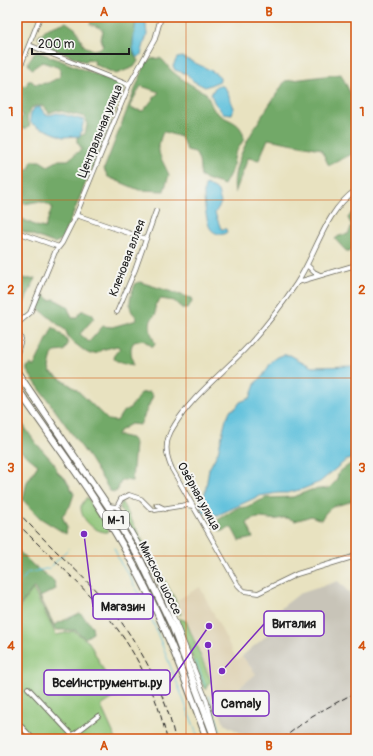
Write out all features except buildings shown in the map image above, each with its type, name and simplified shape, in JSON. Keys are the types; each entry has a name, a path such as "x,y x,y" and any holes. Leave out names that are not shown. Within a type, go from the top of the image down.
{"highway":[{"name":"Минское шоссе","path":"18,373 108,506 141,562 156,590 173,628 216,739"},
{"name":"Минское шоссе","path":"17,388 103,514 131,560 160,619 207,739"}],"street":[{"path":"17,75 40,17"},
{"name":"Центральная улица","path":"17,324 30,313 55,252 76,215 129,85 155,39 161,17"},
{"path":"29,45 129,85"},
{"name":"Озёрная улица","path":"356,190 346,196 340,204 318,240 298,282 248,346 211,383 174,426 167,443 167,456 187,495 238,584 248,592 258,593 297,574 356,556"},
{"name":"Кленовая аллея","path":"117,312 156,211"},
{"path":"76,215 146,239"},
{"path":"17,232 59,247"},
{"path":"307,265 314,272 320,275"},
{"path":"298,282 356,265"},
{"path":"17,330 21,339 17,354"},
{"path":"17,367 18,373"},
{"path":"182,506 186,501 187,495"},
{"path":"117,507 121,499 126,496 133,496 146,503 153,509 194,506"},
{"path":"146,503 155,504 166,509"},
{"path":"108,506 117,507"},
{"path":"117,507 158,578 203,692 216,739"},
{"path":"28,688 72,735"},
{"path":"68,739 98,716"},
{"path":"17,722 33,739"}],"shaded area":[{"path":"338,581 356,600 356,739 252,739 224,724 219,709 232,698 230,695 256,674 242,656 271,632 263,622 299,594"},
{"path":"200,587 237,660 242,656 256,674 230,695 232,698 222,707 177,600"}],"green space":[{"path":"92,17 136,17 134,54 138,61 134,67 116,74 94,64 95,61 88,59 86,62 42,44 38,37 46,29 66,22 76,29 84,46 94,50 101,48 103,45 101,38 103,31 101,28 90,24"},
{"path":"36,51 123,85 124,89 73,214 61,240 54,243 17,229 17,216 36,226 45,228 52,207 41,202 26,204 17,202 17,170 20,168 29,169 32,161 40,161 48,166 59,160 68,160 82,149 77,142 77,137 85,134 87,125 85,117 57,110 49,113 44,106 35,106 31,108 27,118 30,125 27,128 19,129 18,121 23,115 17,110 18,87 27,85 28,81 32,81 35,84 48,83 60,77 60,68 42,62 32,69 29,66 28,62"},
{"path":"160,58 176,75 206,93 214,110 218,114 237,124 243,133 244,139 235,154 232,170 224,185 201,177 199,160 195,152 187,150 181,137 165,132 163,132 159,145 161,159 169,175 164,191 139,190 108,177 104,169 145,64 151,59","holes":["141,86 159,92 143,111 132,109 130,105"]},
{"path":"341,74 356,105 356,152 330,165 328,164 321,149 268,139 259,160 248,158 235,193 234,179 237,165 243,150 259,120 285,81"},
{"path":"356,213 356,242 350,251 346,251 335,239 339,236 348,234 352,226 348,218 351,214"},
{"path":"17,271 19,277 27,279 35,278 23,306 23,315 17,318"},
{"path":"140,282 191,298 192,302 187,309 183,309 174,301 161,299 155,305 156,314 151,321 150,329 155,344 153,347 143,340 134,342 131,347 133,365 114,359 115,354 120,348 117,346 101,350 98,353 90,354 86,352 69,339 66,331 38,308 44,295 50,300 54,299 67,306 72,318 76,318 81,311 85,311 93,315 94,318 80,334 89,342 103,326 112,327 137,320 132,312 130,301 136,283"},
{"path":"53,327 66,339 68,344 64,351 55,352 52,355 49,368 50,372 76,389 108,420 117,421 122,413 130,408 141,393 150,392 153,396 140,425 131,424 119,431 117,435 131,438 135,443 132,481 123,480 115,492 110,491 90,459 27,371 27,367 31,364 33,367 35,364"},
{"path":"17,416 35,442 54,463 58,473 65,478 74,494 70,506 62,516 67,527 66,534 40,518 23,500 27,482 38,465 17,448"},
{"path":"356,460 356,497 347,503 334,506 325,513 321,520 311,516 295,521 287,518 256,518 247,523 253,538 239,541 232,528 228,528 220,532 221,529 218,520 237,508 246,507 266,498 293,497 311,490 329,488 336,481 339,472"},
{"path":"87,497 109,531 108,532 103,532 94,528 83,516 81,506"},
{"path":"121,501 175,599 181,615 173,610 156,571 120,509"},
{"path":"17,549 34,566 54,581 56,589 40,597 54,625 80,613 92,626 93,633 85,638 75,630 55,630 34,587 17,609"},
{"path":"33,589 56,635 74,631 89,642 117,696 101,706 116,739 17,739 17,695 20,692 17,684 17,611"},
{"path":"179,618 186,621 211,681 206,690 178,621"}],"water":[{"path":"136,17 145,17 147,34 141,55 137,58 133,49"},
{"path":"182,57 214,72 220,77 220,81 205,87 193,81 187,74 175,70 173,66 177,58"},
{"path":"216,86 223,86 226,89 234,108 232,114 223,113 214,102 211,94"},
{"path":"40,107 45,114 50,115 57,113 84,120 80,136 63,137 32,124 30,118 32,112 34,108"},
{"path":"206,184 218,191 221,203 215,213 221,229 226,229 227,232 224,234 214,232 208,224 204,198"},
{"path":"283,355 290,355 312,367 356,366 356,454 352,454 351,459 345,461 320,482 303,489 287,493 259,496 218,515 203,513 201,499 205,493 209,469 218,452 226,419 231,410 236,408 240,402 250,398 256,382 260,379 273,360"}],"waterway":[{"path":"114,548 121,564 128,573 153,622 199,739"},
{"path":"23,580 27,573 50,568 68,549"},
{"path":"196,661 206,688"},
{"path":"209,696 223,739"}],"tunnel":[{"path":"153,504 157,505"}],"railway":[{"path":"17,511 100,595 125,627 156,681 164,700 175,739"},
{"path":"17,523 87,592 118,630 137,659 152,690 167,739"},
{"path":"282,739 312,716 356,692"}],"place":[{"name":"Магазин","path":"84,534"},
{"name":"ВсеИнструменты.ру","path":"209,626"},
{"name":"Camaly","path":"208,645"},
{"name":"Виталия","path":"222,671"}]}
